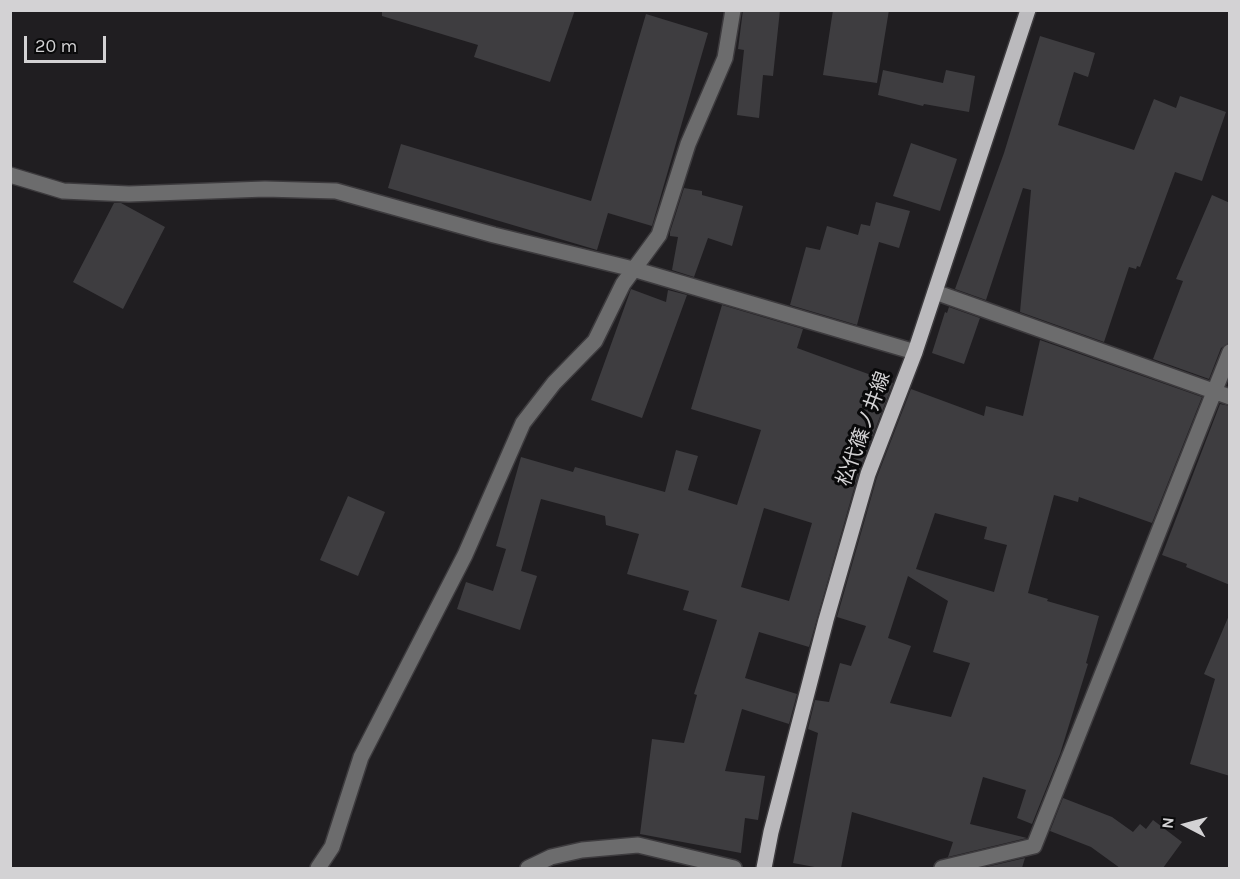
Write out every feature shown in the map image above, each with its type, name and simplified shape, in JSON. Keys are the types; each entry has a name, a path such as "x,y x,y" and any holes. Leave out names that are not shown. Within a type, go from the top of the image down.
{"main road":[{"name":"松代篠ノ井線","path":"764,868 771,832 826,620 861,496 915,352 1028,10"}],"street":[{"path":"318,868 332,847 362,757 465,555 523,423 554,383 595,341 623,284 659,235 688,144 725,58 733,10"},
{"path":"10,174 63,191 129,194 265,189 336,191 494,235 633,269 915,352"},
{"path":"935,292 1230,397"},
{"path":"942,868 1034,846 1230,352"},
{"path":"528,868 551,857 582,850 638,846 734,868"}],"building":[{"path":"382,10 575,10 550,82 474,57 478,45 382,16"},
{"path":"743,10 780,10 773,76 763,75 759,118 737,115 744,50 738,49"},
{"path":"833,10 889,10 877,83 823,75"},
{"path":"646,14 708,33 652,226 608,213 597,250 388,188 401,144 591,201"},
{"path":"1040,36 1095,53 1088,77 1074,72 1058,125 1134,150 1154,99 1176,108 1180,96 1226,112 1202,181 1175,172 1140,267 1137,266 1136,269 1129,267 1104,342 1020,312 1031,190 1023,188 986,300 955,289 1004,153"},
{"path":"883,70 943,83 946,70 975,76 969,112 924,104 923,106 878,95"},
{"path":"911,143 957,159 940,211 893,196"},
{"path":"684,188 702,191 702,195 743,206 732,246 708,238 694,277 672,270 678,237 670,236 670,232"},
{"path":"1212,195 1230,203 1230,342 1221,348 1209,379 1153,359 1183,281 1176,279"},
{"path":"876,202 910,211 899,248 879,242 857,325 790,305 806,247 820,250 827,226 858,235 861,224 870,226"},
{"path":"114,203 121,203 165,227 123,309 73,282"},
{"path":"631,289 666,302 668,290 687,295 642,418 591,400"},
{"path":"722,305 803,329 797,348 893,383 859,471 809,647 759,632 745,678 797,694 789,724 742,709 725,771 765,776 758,820 745,818 741,853 640,834 652,739 684,743 697,695 694,694 717,620 683,610 689,591 627,574 639,534 606,525 605,516 541,499 521,571 537,576 520,630 457,609 466,582 493,591 506,549 496,546 521,457 573,472 575,467 665,492 676,450 698,456 688,490 737,505 761,430 691,409","holes":["764,508 812,523 789,601 741,587"]},
{"path":"949,307 980,318 964,364 932,353 945,312 947,313"},
{"path":"1040,340 1202,397 1152,523 1079,497 1078,502 1054,495 1028,593 1099,616 1086,663 1088,664 1060,754 1032,824 1017,818 1026,790 983,777 970,824 1027,838 948,857 953,842 852,812 841,868 820,868 793,863 818,733 808,729 815,700 829,702 840,663 851,666 866,626 837,617 877,477 911,389 984,416 986,406 1023,416","holes":["935,513 987,527 984,539 1007,545 994,592 916,569","908,576 948,601 933,652 970,663 951,717 890,703 911,646 888,638"]},
{"path":"1220,404 1230,406 1230,585 1186,567 1187,564 1162,555"},
{"path":"348,496 385,512 358,576 320,560"},
{"path":"1230,613 1230,776 1190,764 1215,679 1204,674"},
{"path":"1063,798 1112,817 1133,832 1140,824 1146,829 1153,820 1182,842 1163,868 1120,868 1091,847 1050,831"},
{"path":"1025,858 1022,868 982,868"}]}
